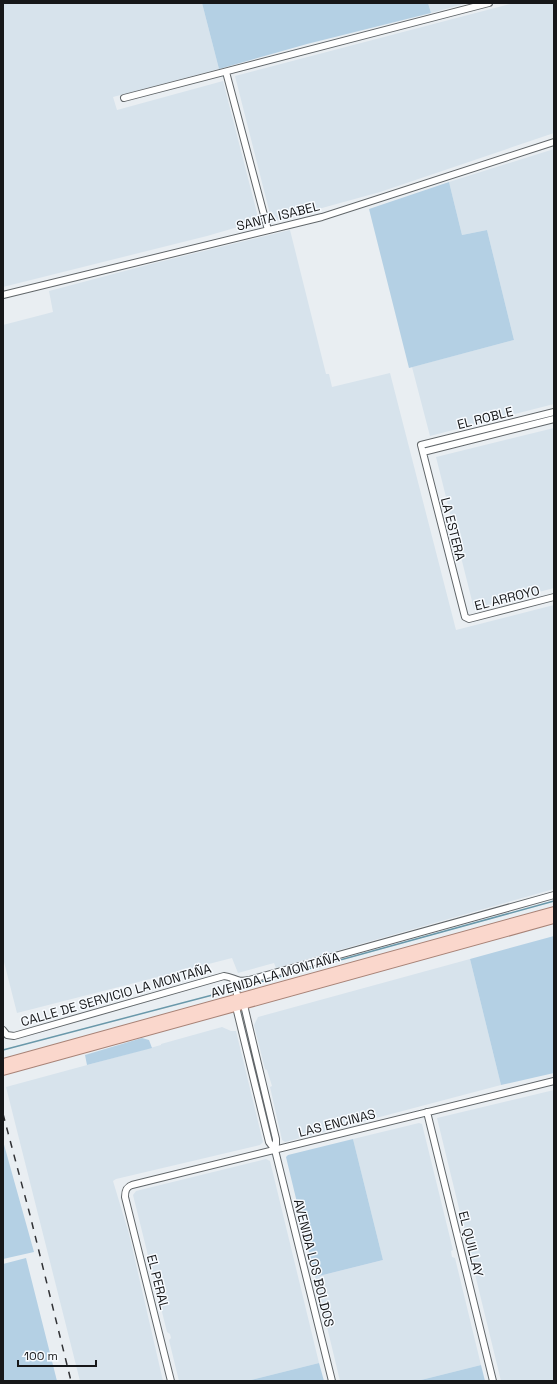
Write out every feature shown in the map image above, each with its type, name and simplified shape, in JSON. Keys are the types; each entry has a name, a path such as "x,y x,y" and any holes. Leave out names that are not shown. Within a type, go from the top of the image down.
{"main road":[{"name":"AVENIDA LA MONTAÑA","path":"3,1071 554,911"},
{"name":"AVENIDA LA MONTAÑA","path":"3,1063 239,1003 554,919"}],"street":[{"path":"124,98 489,3"},
{"path":"226,72 268,230"},
{"name":"SANTA ISABEL","path":"3,296 322,217 554,142"},
{"name":"EL ROBLE","path":"421,445 554,412"},
{"name":"EL ROBLE","path":"423,452 554,419"},
{"name":"LA ESTERA","path":"421,445 455,581 466,618"},
{"name":"EL ARROYO","path":"466,618 470,619 554,597"},
{"name":"CALLE DE SERVICIO LA MONTAÑA","path":"5,1032 16,1035 224,976 242,982 554,895"},
{"name":"AVENIDA LOS BOLDOS","path":"233,979 269,1142 275,1150 332,1381"},
{"name":"LAS ENCINAS","path":"127,1188 132,1185 554,1081"},
{"name":"EL QUILLAY","path":"427,1112 493,1381"},
{"name":"EL PERAL","path":"127,1188 126,1197 171,1381"}],"shaded area":[{"path":"3,3 202,3 219,69 113,97 117,110 223,81 259,221 207,236 3,287"},
{"path":"202,3 428,3 431,13 307,44 219,69"},
{"path":"428,3 467,3 431,13"},
{"path":"514,3 554,3 554,133 380,192 275,221 271,218 235,76"},
{"path":"554,149 554,404 430,436 412,367 514,340 487,230 462,235 449,182"},
{"path":"449,182 462,235 487,230 514,340 409,368 369,209"},
{"path":"290,230 326,374 329,374 332,387 390,373 456,630 554,605 554,889 276,968 274,963 238,973 232,958 17,1013 3,958 3,325 53,312 49,291"},
{"path":"554,428 554,588 474,609 436,457"},
{"path":"554,936 554,1073 501,1085 470,959"},
{"path":"470,959 501,1085 285,1142 282,1140 270,1087 272,1086 267,1070 265,1069 254,1025 258,1017"},
{"path":"222,1027 231,1031 236,1031 263,1142 260,1145 116,1179 113,1181 129,1234 163,1381 80,1381 6,1087"},
{"path":"142,1038 149,1040 152,1048 87,1065 85,1055"},
{"path":"554,1090 554,1381 501,1381 437,1118"},
{"path":"419,1123 422,1124 453,1250 451,1251 452,1257 455,1258 481,1365 417,1381 340,1381 315,1277 383,1260 353,1139"},
{"path":"353,1139 383,1260 315,1277 286,1157 288,1155"},
{"path":"3,1141 34,1252 3,1259"},
{"path":"266,1159 270,1161 319,1363 251,1381 179,1381 169,1340 171,1338 170,1334 167,1332 133,1195 136,1191"},
{"path":"26,1258 57,1381 3,1381 3,1264"},
{"path":"319,1363 324,1381 251,1381 251,1380"},
{"path":"481,1365 485,1381 417,1381"}],"waterway":[{"path":"253,984 554,901"},
{"path":"3,1050 224,992"}],"railway":[{"path":"3,1114 30,1215 71,1381"}]}
